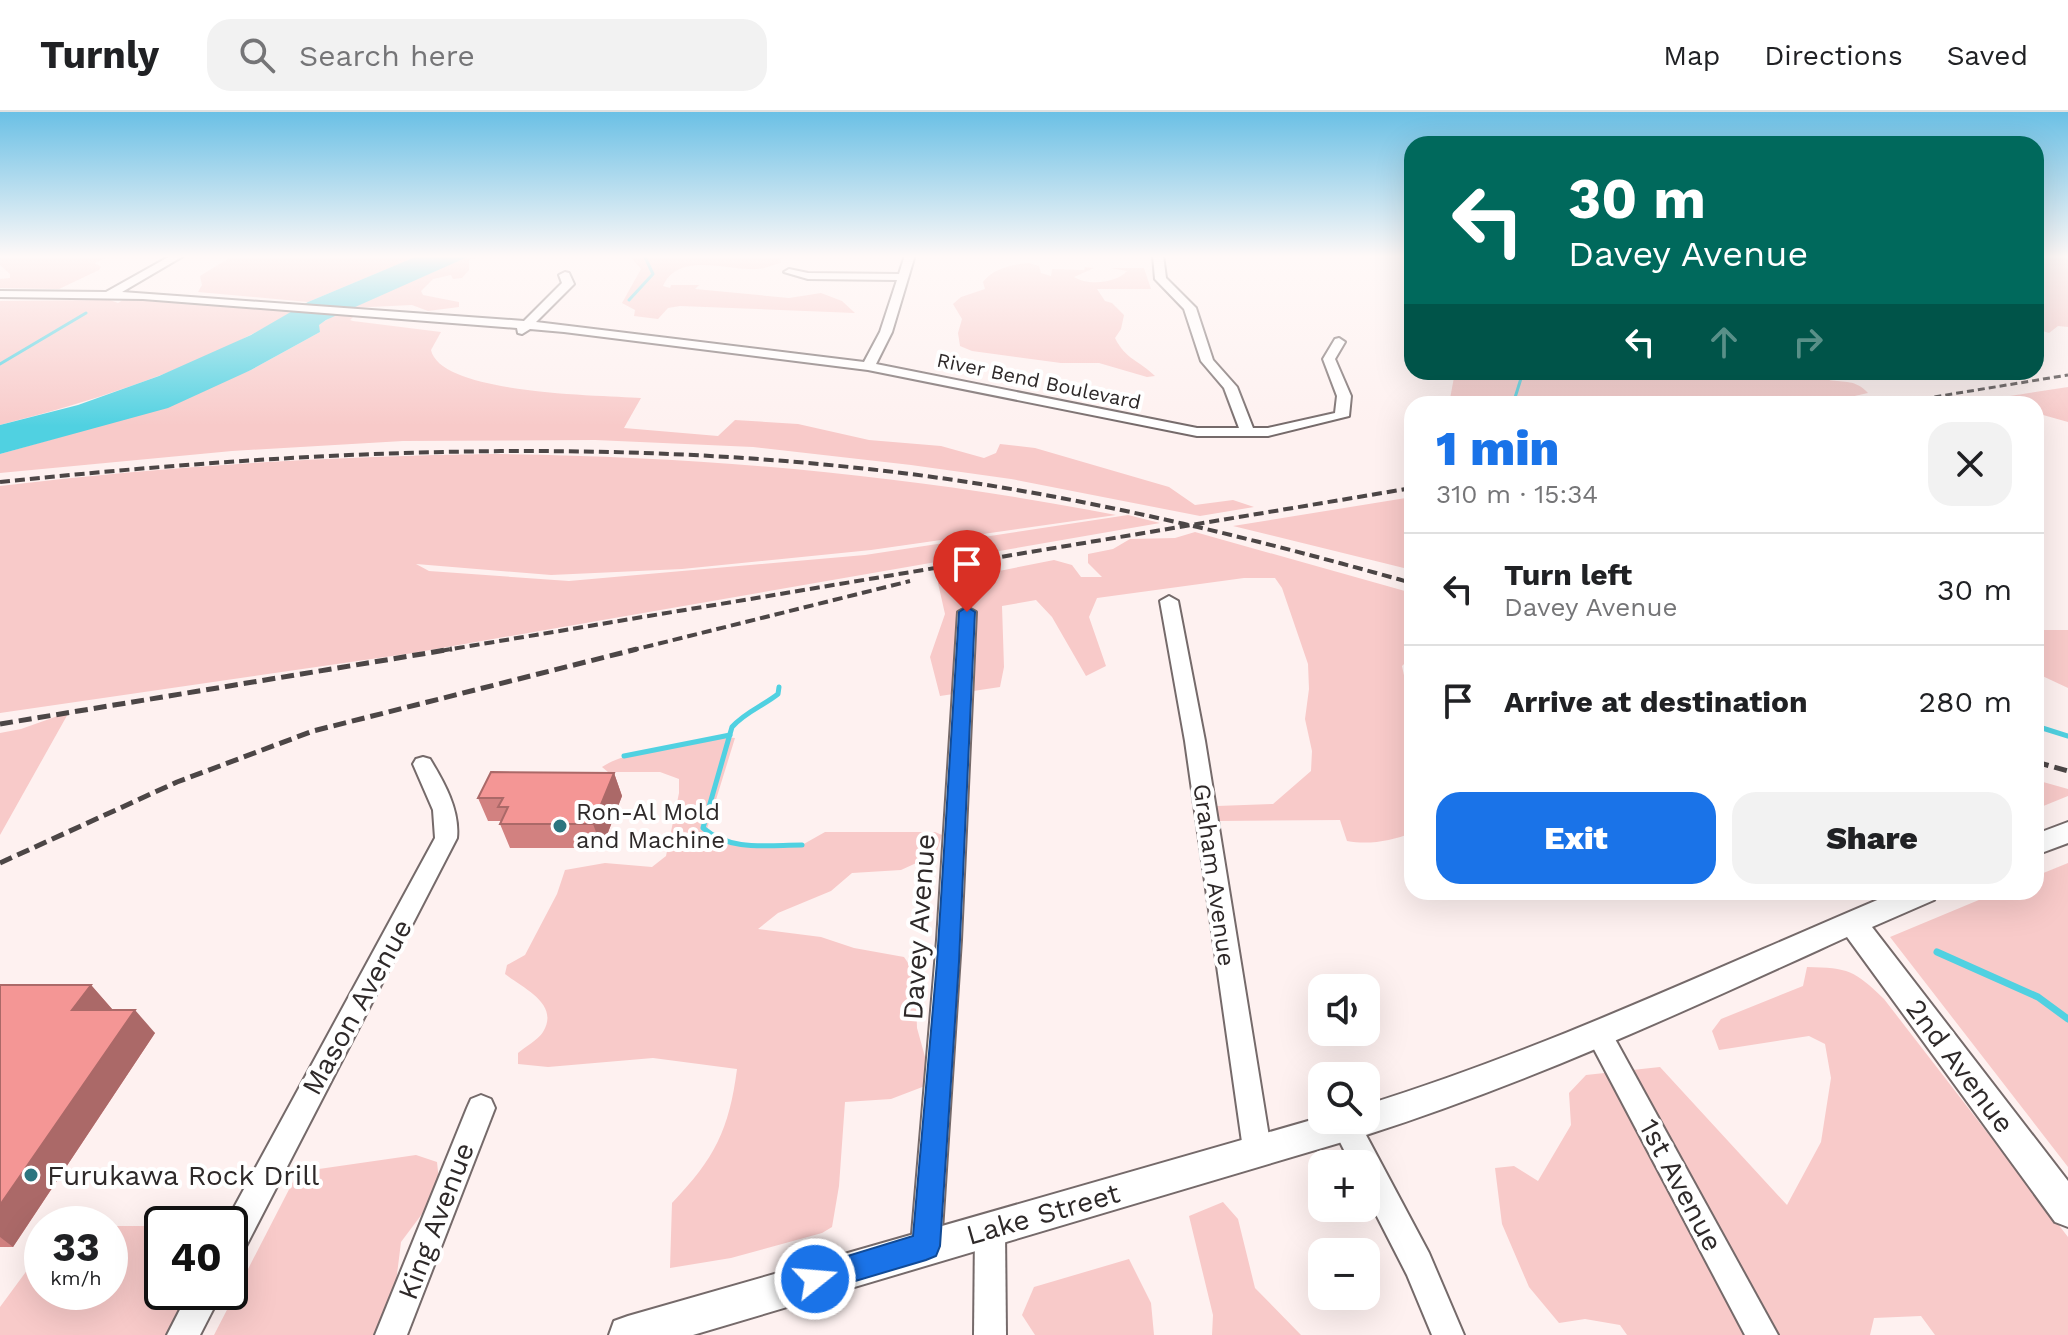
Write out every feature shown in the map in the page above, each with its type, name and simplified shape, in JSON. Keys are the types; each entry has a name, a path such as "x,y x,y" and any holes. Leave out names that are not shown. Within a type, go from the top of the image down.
{"street":[{"name":"River Bend Boulevard","path":"340,312 432,325 524,328 632,338 868,366 987,388 1163,427 1248,434 1288,429 1342,416 1344,396 1329,359 1339,342"},
{"path":"524,328 540,312"},
{"path":"868,366 886,332 891,312"},
{"path":"1191,312 1207,361 1231,388 1248,434"},
{"name":"Graham Avenue","path":"1169,601 1196,749 1257,1149"},
{"name":"Davey Avenue","path":"926,1246 949,940 967,612"},
{"name":"Mason Avenue","path":"248,1211 446,838 449,827 423,764"},
{"path":"2044,842 2068,832"},
{"name":"Lake Street","path":"1380,1115 1489,1079 1600,1036 1905,900"},
{"name":"2nd Avenue","path":"1852,922 2068,1210"},
{"name":"1st Avenue","path":"1600,1036 1762,1335"},
{"name":"King Avenue","path":"391,1335 481,1108"},
{"name":"Lake Street","path":"628,1335 1314,1134"},
{"path":"1380,1191 1418,1264 1448,1335"},
{"path":"990,1231 990,1335"},
{"path":"183,1335 196,1310"}],"shaded area":[{"path":"0,312 291,312 224,348 151,379 0,425"},
{"path":"635,312 664,312 658,319 634,316"},
{"path":"958,312 1121,312 1124,315 1121,329 1115,338 1128,355 1155,376 1147,377 1099,363 1061,363 972,351 960,346 958,333 962,319"},
{"path":"2044,312 2068,312 2068,327 2058,326 2049,333 2044,331"},
{"path":"335,315 353,317 350,320 353,321 441,332 431,350 441,365 463,376 492,384 526,390 641,398 624,428 718,436 735,420 798,424 869,440 941,446 984,458 996,453 1000,444 1035,448 1169,487 1195,505 1233,500 1254,507 1200,516 1011,479 911,465 753,447 595,440 403,441 232,451 0,473 0,454 74,433 251,370 320,332 318,325"},
{"path":"1454,380 1832,380 1854,384 1868,393 1855,396 1450,396"},
{"path":"2068,387 2068,422 2044,415 2044,396 2010,396"},
{"path":"494,454 651,459 806,470 961,489 1116,515 871,550 682,569 551,575 416,564 429,571 569,581 865,555 1128,515 1160,523 413,653 0,713 0,486 247,463"},
{"path":"1404,498 1404,568 1233,526"},
{"path":"1195,532 1404,591 1404,836 1363,843 1347,841 1340,820 1218,821 1217,806 1273,804 1311,771 1312,751 1305,719 1308,664 1282,588 1275,578 1244,578 1097,598 1089,617 1106,666 1086,676 1052,617 1036,600 1002,606 1004,667 1000,687 940,696 930,657 945,614 938,583 1054,560 1072,565 1081,577 1102,577 1088,563 1088,554 1113,549 1130,539 1175,538"},
{"path":"2044,630 2068,630 2068,688 2044,677"},
{"path":"69,712 0,835 0,733"},
{"path":"725,737 735,738 706,832 725,843 802,845 825,832 935,832 942,835 936,854 901,870 852,873 831,891 778,913 758,929 821,937 854,948 904,957 915,973 917,1028 927,1064 925,1086 891,1099 845,1102 839,1186 832,1227 822,1233 731,1258 670,1268 672,1203 699,1172 718,1142 730,1109 737,1069 653,1058 548,1067 518,1064 518,1053 543,1032 547,1013 538,998 505,974 507,965 525,955 557,894 565,870 605,863 652,867 666,856 679,779 660,772 608,772 602,767 644,752"},
{"path":"2044,782 2068,789 2068,796 2044,806"},
{"path":"2068,863 2068,1167 1890,937 1979,900 2044,900 2044,873"},
{"path":"1807,967 1850,972 1884,999 2068,1237 2068,1335 1935,1335 1921,1316 1874,1318 1870,1335 1627,1335 1620,1325 1585,1319 1559,1323 1529,1287 1502,1224 1495,1168 1514,1166 1538,1181 1571,1125 1569,1093 1586,1075 1660,1067 1787,1205 1821,1142 1831,1078 1825,1044 1809,1036 1719,1050 1712,1031 1721,1019 1803,986"},
{"path":"416,1155 437,1162 440,1190 401,1242 392,1315 375,1335 214,1335 227,1310 248,1310 248,1269 298,1172"},
{"path":"1223,1202 1238,1219 1255,1288 1301,1335 1212,1335 1213,1315 1189,1216"},
{"path":"128,1226 144,1226 144,1310 196,1310 183,1335 0,1335 0,1307 24,1274 24,1310 128,1310"},
{"path":"1129,1259 1151,1303 1154,1335 1035,1335 1022,1315 1034,1287"}],"water":[{"path":"291,312 344,312 319,325 320,332 251,370 168,408 0,454 0,425 78,405 159,376 251,335"}],"building":[{"path":"491,772 614,773 593,824 500,824 508,807 498,807 503,798 478,798"},
{"name":"Furukawa Rock Drill","path":"0,985 91,985 72,1010 135,1010 0,1205"}],"waterway":[{"path":"0,364 86,313"},
{"path":"1516,396 1520,380"},
{"path":"730,735 732,727 743,717 778,694 779,687"},
{"path":"2044,728 2068,736"},
{"path":"624,756 730,735"},
{"path":"730,735 703,828 714,836 738,844 802,845"},
{"path":"1937,952 2038,997 2068,1019"}],"railway":[{"path":"2044,379 2068,375"},
{"path":"1940,396 2037,380"},
{"path":"0,482 223,462 335,456 558,451 670,454 782,461 960,481 1025,491 1190,525"},
{"path":"1190,525 1404,489"},
{"path":"445,650 1190,525"},
{"path":"1190,525 1404,581"},
{"path":"635,649 910,581"},
{"path":"445,650 452,649"},
{"path":"0,863 177,782 313,731 635,649"},
{"path":"629,651 635,649"},
{"path":"0,724 445,650"},
{"path":"440,651 445,650"},
{"path":"2044,764 2068,771"}],"place":[{"name":"Ron-Al Mold and Machine","path":"560,826"},
{"name":"Furukawa Rock Drill","path":"31,1175"}],"route":[{"path":"815,1279 926,1246 948,962 967,612"}]}
